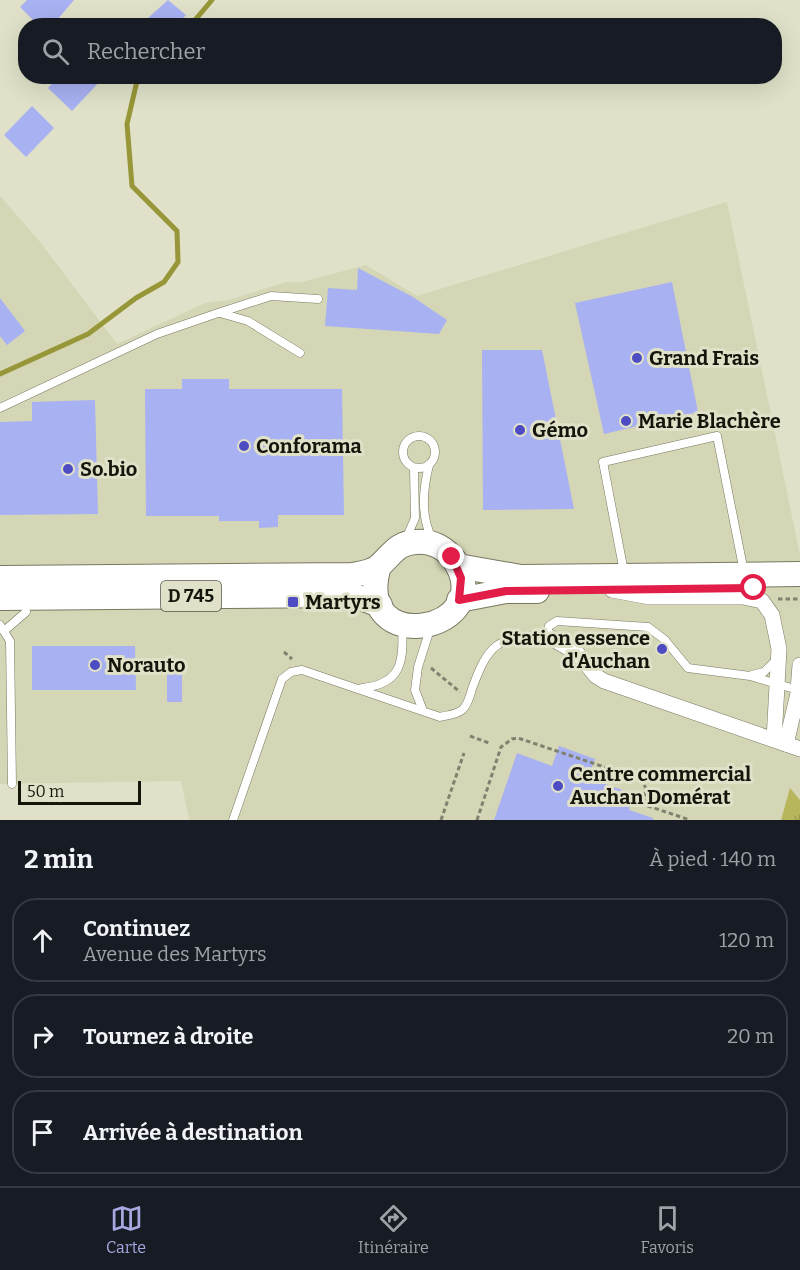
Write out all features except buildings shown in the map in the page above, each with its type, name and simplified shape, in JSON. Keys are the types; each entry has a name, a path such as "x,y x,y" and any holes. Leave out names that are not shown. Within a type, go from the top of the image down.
{"main road":[{"path":"418,541 435,545 445,550 458,566 462,589 459,600 452,612 431,626 402,625 386,613 380,605 376,578 380,566 392,550 400,545 418,541"},
{"name":"D 745","path":"0,578 330,577 367,573 380,566"},
{"path":"458,566 521,577 619,583 800,587"},
{"path":"459,600 506,591 745,575 800,574"},
{"name":"D 745","path":"0,598 352,596 380,605"}],"street":[{"path":"619,583 650,597 743,597 762,601 776,625 777,684 787,744"},
{"path":"546,635 577,653 596,676 604,681 787,744"},
{"path":"787,744 799,688 800,665"}],"lane":[{"path":"0,408 157,334 218,313 270,296 318,299"},
{"path":"218,313 248,321 300,353"},
{"path":"619,583 603,462 717,436 745,575"},
{"path":"429,465 422,469 414,468 407,463 403,453 406,443 415,437 425,437 433,444 435,454 429,465 423,488 426,527 435,545"},
{"path":"400,545 411,531 415,518 414,468"},
{"path":"12,784 10,641 2,628 26,612 25,597 88,579"},
{"path":"233,820 282,679 291,672 302,670 422,708 440,717 461,711 466,705 482,662 489,651 511,638 546,635 549,626 557,621 648,627 665,640 688,668 750,676 799,688"},
{"path":"359,688 376,686 390,680 399,668 403,651 402,625"},
{"path":"422,708 415,690 418,667 431,626"},
{"path":"750,676 764,672 778,656"}],"path":[{"path":"771,599 800,599"},
{"path":"284,652 292,659"},
{"path":"427,665 465,696"},
{"path":"470,736 489,743"},
{"path":"477,820 501,747 512,739 518,738 640,779 646,788 644,801 648,806 690,820"},
{"path":"441,820 464,753"}],"shaded area":[{"path":"0,196 40,242 117,344 205,303 229,300 286,282 302,282 366,265 417,296 727,202 800,555 800,800 790,789 781,820 189,820 181,781 0,784"}],"green space":[{"path":"790,788 800,800 800,820 781,820"}],"waterway":[{"path":"197,18 212,0"},
{"path":"0,374 88,334 136,298 164,282 178,262 177,231 132,186 127,124 136,84"}],"place":[{"name":"Grand Frais","path":"637,358"},
{"name":"Marie Blachère","path":"626,421"},
{"name":"Gémo","path":"520,430"},
{"name":"Conforama","path":"244,446"},
{"name":"So.bio","path":"68,469"},
{"name":"Martyrs","path":"293,602"},
{"name":"Station essence d'Auchan","path":"662,649"},
{"name":"Norauto","path":"95,665"},
{"name":"Centre commercial Auchan Domérat","path":"558,786"}],"route":[{"path":"452,557 458,566 461,578 462,589 459,600 506,591 754,588"}]}
